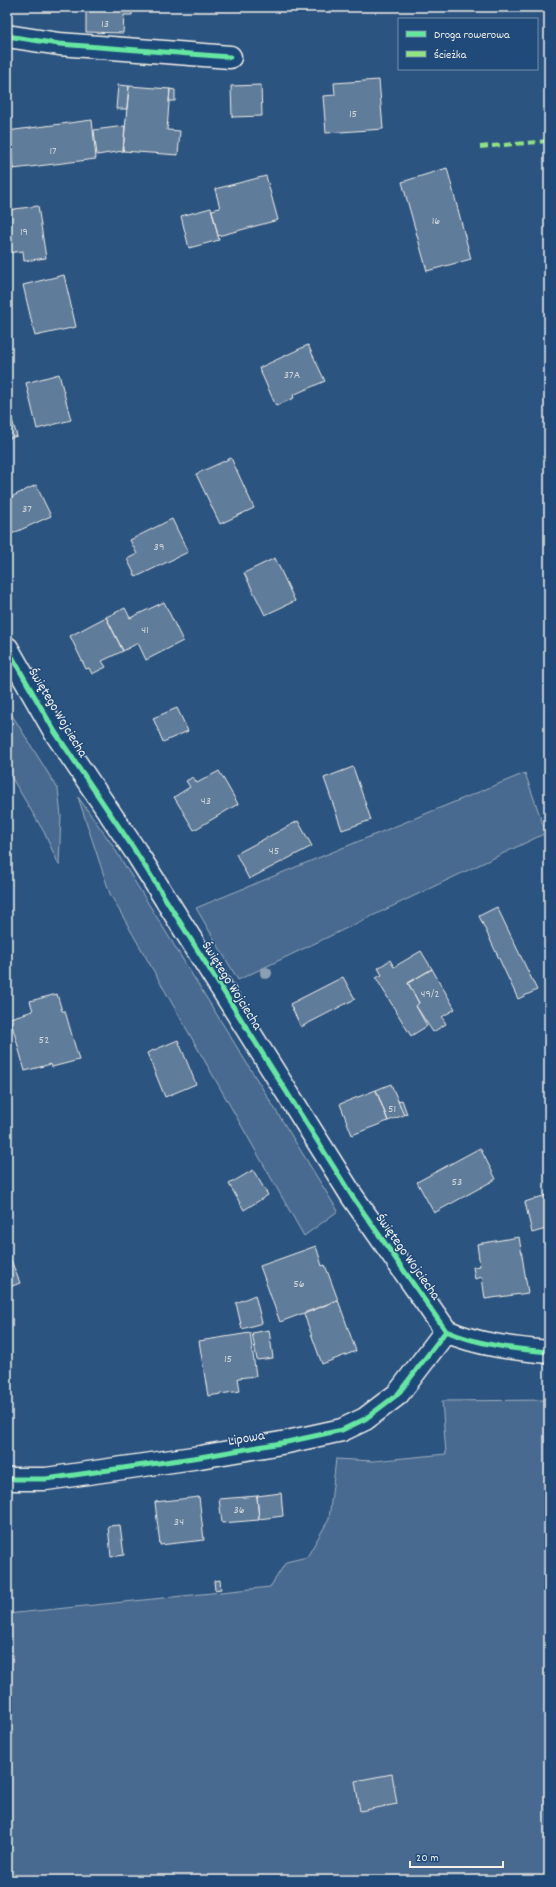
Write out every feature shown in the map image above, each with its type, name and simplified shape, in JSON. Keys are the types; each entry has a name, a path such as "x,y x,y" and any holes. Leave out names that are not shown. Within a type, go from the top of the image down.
{"street":[{"path":"7,36 59,44 230,57"},
{"name":"Świętego Wojciecha","path":"7,648 55,732 136,852 348,1190 446,1331"},
{"path":"446,1331 464,1339 523,1350 549,1352"},
{"name":"Lipowa","path":"7,1479 46,1479 192,1458 287,1442 342,1430 365,1419 398,1394 446,1331"}],"shaded area":[{"path":"7,707 58,789 61,816 59,865 44,832 7,770"},
{"path":"525,773 546,833 238,980 196,908"},
{"path":"78,797 111,843 338,1211 304,1236 110,894"},
{"path":"549,1400 549,1880 8,1880 7,1614 270,1587 286,1562 307,1557 329,1519 336,1459 373,1461 446,1454 442,1401"}],"building":[{"path":"86,7 132,7 132,15 124,15 123,33 86,32"},
{"path":"379,80 383,129 326,133 323,96 335,95 334,83"},
{"path":"118,85 129,86 127,109 116,109"},
{"path":"261,85 262,116 232,117 231,86"},
{"path":"129,86 170,89 167,130 180,131 178,155 123,151"},
{"path":"170,89 175,90 175,101 169,101"},
{"path":"92,120 96,159 13,169 7,131"},
{"path":"125,126 123,151 97,155 94,130"},
{"path":"7,140 9,140 13,169 7,170"},
{"path":"447,168 471,259 427,271 402,182"},
{"path":"266,176 278,220 218,236 212,210 220,208 215,189"},
{"path":"38,206 46,258 24,261 23,251 7,253 7,210"},
{"path":"211,208 219,240 189,248 181,216"},
{"path":"64,275 76,327 35,336 23,285"},
{"path":"308,345 325,381 293,395 294,398 276,406 259,368"},
{"path":"59,374 71,420 37,429 26,383"},
{"path":"7,404 17,436 7,439"},
{"path":"231,458 254,508 220,524 196,474"},
{"path":"36,485 51,516 7,536 7,499"},
{"path":"172,519 188,552 136,577 127,559 137,554 130,540"},
{"path":"275,558 295,601 265,615 244,573"},
{"path":"164,602 183,641 146,660 138,643 123,651 106,617 125,608 130,618"},
{"path":"106,617 123,651 102,661 106,667 92,674 89,668 86,669 70,636"},
{"path":"177,708 188,731 163,742 153,718"},
{"path":"353,767 371,820 342,830 324,778"},
{"path":"219,771 238,804 194,830 174,797 190,787 186,781 193,777 197,783"},
{"path":"298,821 312,846 249,879 236,854"},
{"path":"497,907 537,990 518,999 479,916"},
{"path":"421,951 432,969 408,983 419,1003 416,1006 427,1026 411,1036 376,978 382,975 378,968 390,960 394,967"},
{"path":"432,969 455,1009 442,1017 446,1024 433,1032 416,1006 419,1003 408,983"},
{"path":"343,977 355,999 301,1027 290,1004"},
{"path":"57,994 62,1011 65,1011 79,1060 52,1067 51,1064 25,1071 10,1018 33,1011 30,1001"},
{"path":"178,1040 196,1084 165,1097 147,1053"},
{"path":"391,1084 404,1115 388,1121 376,1090"},
{"path":"376,1090 388,1121 352,1135 340,1104"},
{"path":"402,1100 407,1114 404,1115 398,1101"},
{"path":"480,1148 496,1179 434,1213 417,1182"},
{"path":"253,1170 268,1195 244,1210 229,1184"},
{"path":"549,1194 549,1228 532,1233 525,1202"},
{"path":"519,1237 528,1293 485,1299 482,1277 475,1279 473,1267 480,1266 477,1244"},
{"path":"316,1246 322,1266 325,1265 338,1300 280,1322 260,1266"},
{"path":"7,1250 20,1283 7,1288"},
{"path":"255,1295 262,1323 242,1329 236,1303"},
{"path":"338,1300 356,1351 322,1364 304,1314"},
{"path":"269,1330 273,1358 257,1360 252,1333"},
{"path":"250,1333 256,1376 238,1378 240,1391 208,1396 199,1341"},
{"path":"281,1493 283,1516 259,1519 257,1496"},
{"path":"257,1496 259,1520 222,1523 219,1499"},
{"path":"199,1497 204,1540 160,1545 155,1502"},
{"path":"120,1525 124,1555 111,1557 108,1526"},
{"path":"220,1580 221,1589 215,1590 214,1581"},
{"path":"392,1774 397,1804 360,1811 355,1781"}],"marked path":[{"path":"480,147 549,141"}],"cycle path":[{"path":"7,36 59,44 230,57"},
{"path":"7,648 55,732 136,852 352,1196 446,1331"},
{"path":"446,1331 484,1343 510,1348 549,1352"},
{"path":"7,1479 46,1479 200,1457 287,1442 342,1430 365,1419 398,1394 446,1331"}]}
